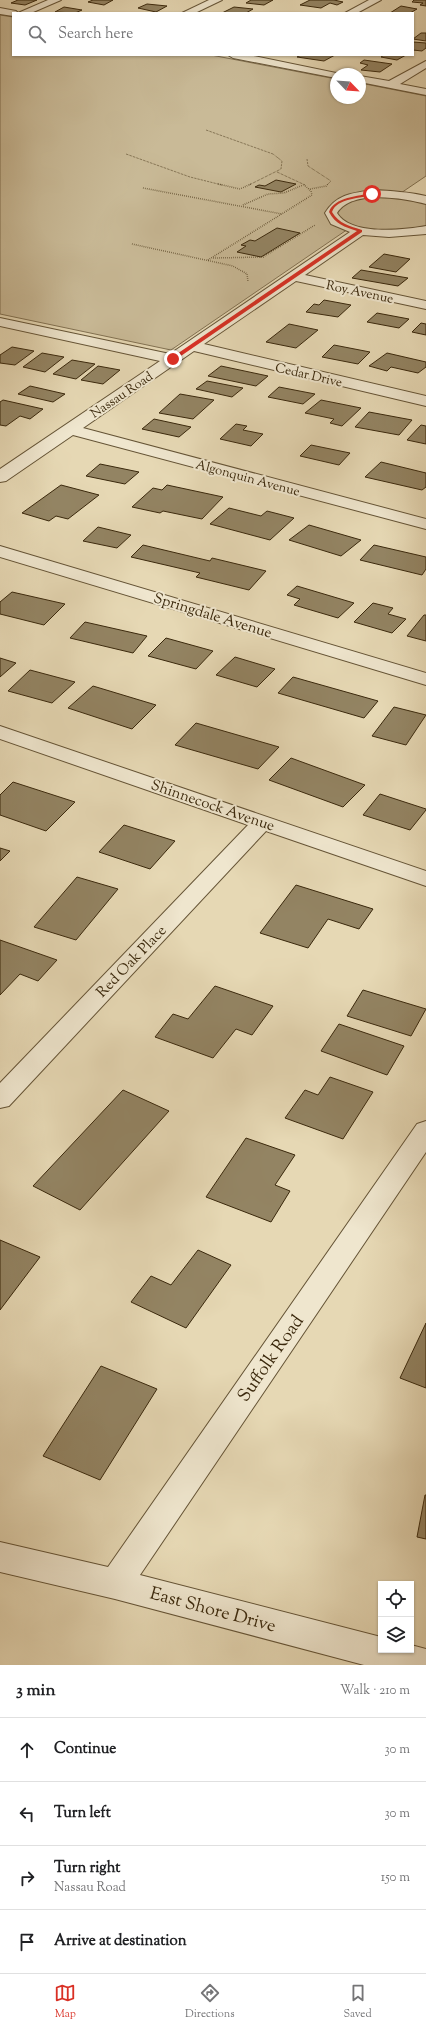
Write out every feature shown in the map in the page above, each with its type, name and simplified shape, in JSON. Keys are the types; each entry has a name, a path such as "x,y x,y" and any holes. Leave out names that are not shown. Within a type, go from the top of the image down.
{"street":[{"path":"26,12 56,0"},
{"path":"189,12 217,0"},
{"path":"352,12 376,0"},
{"path":"0,11 12,13"},
{"path":"248,56 262,57 330,74"},
{"path":"390,85 426,64"},
{"path":"366,80 426,92"},
{"path":"414,196 426,188"},
{"path":"426,200 414,196 383,194 354,197 334,206 330,212 340,224 360,231 391,234 426,230"},
{"name":"Nassau Road","path":"0,477 360,231"},
{"name":"Roy Avenue","path":"293,276 426,305"},
{"path":"0,322 173,359"},
{"name":"Cedar Drive","path":"192,346 426,401"},
{"name":"Algonquin Avenue","path":"70,429 426,524"},
{"name":"Springdale Avenue","path":"0,551 426,679"},
{"name":"Shinnecock Avenue","path":"0,732 426,879"},
{"name":"Red Oak Place","path":"0,1099 263,822"},
{"name":"Suffolk Road","path":"115,1584 422,1144"},
{"name":"East Shore Drive","path":"0,1557 115,1584 426,1665"}],"path":[{"path":"126,154 190,177 240,188 281,169 282,161 273,154 206,130"},
{"path":"307,159 308,166 331,181 326,186 309,189"},
{"path":"208,260 312,195 309,189 293,178 276,172"},
{"path":"242,205 268,194 284,193 303,185"},
{"path":"143,188 242,205 283,214"},
{"path":"212,258 263,257 332,216"},
{"path":"132,244 233,266 247,274 248,284"}],"shaded area":[{"path":"0,15 12,17 12,56 216,56 330,78 330,104 366,104 366,84 426,96 426,176 398,195 426,201 426,229 397,233 351,227 171,350 0,314"}],"building":[{"path":"18,0 37,0 25,5 11,3"},
{"path":"93,0 113,0 104,5 88,2"},
{"path":"251,0 273,0 264,5 246,3"},
{"path":"310,0 334,0 343,2 337,5 330,3 321,8 300,5"},
{"path":"414,0 426,0 426,6 420,5 423,3 412,2"},
{"path":"147,4 167,6 156,12 138,8"},
{"path":"401,6 417,9 412,12 392,12"},
{"path":"64,7 82,10 77,12 55,12"},
{"path":"234,7 253,9 248,12 224,12"},
{"path":"421,33 426,33 426,41 414,38"},
{"path":"414,42 426,43 426,48 422,51 414,50"},
{"path":"299,56 333,56 324,61 297,57"},
{"path":"382,56 404,56 397,60 381,57"},
{"path":"364,60 392,64 380,72 366,71 366,68 364,68 368,65 360,63"},
{"path":"276,180 296,184 281,192 255,187 259,185 265,186"},
{"path":"277,228 300,233 261,257 237,252 246,246 241,245 250,240 255,241"},
{"path":"384,254 410,259 396,272 369,267"},
{"path":"361,270 408,278 398,286 352,278"},
{"path":"324,300 351,305 338,317 306,312 314,304 319,305"},
{"path":"377,313 409,319 399,328 367,322"},
{"path":"421,323 426,324 426,335 412,332"},
{"path":"289,324 318,330 296,348 266,342"},
{"path":"334,345 370,352 358,364 322,357"},
{"path":"12,347 34,351 15,365 0,363 0,355"},
{"path":"42,353 64,357 45,372 23,367"},
{"path":"387,353 426,362 426,367 418,373 391,367 387,371 369,366"},
{"path":"72,360 95,364 76,379 53,374"},
{"path":"98,366 120,370 103,384 81,380"},
{"path":"221,366 268,376 256,386 208,376"},
{"path":"207,381 243,388 232,397 196,389"},
{"path":"30,386 65,394 53,402 18,394"},
{"path":"279,387 315,394 303,404 268,397"},
{"path":"180,394 214,400 193,419 159,413"},
{"path":"3,400 43,409 30,419 20,416 6,426 0,425 0,402"},
{"path":"321,400 361,408 342,426 330,423 334,419 305,413"},
{"path":"369,412 412,420 399,435 355,427"},
{"path":"154,419 191,427 179,437 142,429"},
{"path":"236,424 247,426 243,430 263,434 251,446 220,439"},
{"path":"421,425 426,426 426,444 407,440"},
{"path":"311,445 350,453 339,465 300,456"},
{"path":"381,462 426,473 426,487 422,490 365,477"},
{"path":"100,464 139,472 125,484 86,476"},
{"path":"61,485 99,495 68,519 56,516 49,521 22,513"},
{"path":"167,485 223,497 202,519 163,511 160,513 132,507 153,488 162,490"},
{"path":"229,508 261,516 267,511 294,518 270,540 210,524"},
{"path":"309,525 361,540 341,556 289,540"},
{"path":"98,527 131,535 117,548 83,541"},
{"path":"143,545 210,561 212,558 266,571 249,590 196,577 200,573 131,557"},
{"path":"374,545 426,557 426,569 422,575 360,560"},
{"path":"297,586 354,603 338,618 294,605 300,599 287,595"},
{"path":"12,592 65,604 44,625 0,614 0,602"},
{"path":"373,603 393,608 388,614 406,619 392,633 354,622"},
{"path":"424,615 426,615 426,641 407,636"},
{"path":"85,622 147,636 133,653 70,638"},
{"path":"166,638 213,651 196,669 148,656"},
{"path":"235,657 275,669 257,687 216,675"},
{"path":"0,658 16,663 0,677"},
{"path":"30,670 75,682 52,703 8,691"},
{"path":"293,677 378,701 364,718 278,693"},
{"path":"93,686 156,705 132,729 68,708"},
{"path":"394,707 426,715 406,745 372,736"},
{"path":"196,723 279,747 258,769 175,745"},
{"path":"291,758 365,785 343,807 269,780"},
{"path":"13,782 75,802 46,831 0,815 0,795"},
{"path":"380,794 426,810 410,830 363,815"},
{"path":"124,825 175,841 150,869 99,852"},
{"path":"0,848 10,851 0,861"},
{"path":"77,877 118,889 76,940 34,927"},
{"path":"296,885 373,909 359,929 328,919 308,948 260,933"},
{"path":"0,940 57,960 38,981 20,974 0,995"},
{"path":"215,986 273,1006 252,1035 236,1029 213,1058 155,1037 173,1014 188,1019"},
{"path":"363,990 426,1009 411,1036 347,1016"},
{"path":"339,1024 404,1046 387,1075 321,1051"},
{"path":"330,1077 373,1092 343,1139 285,1118 305,1090 318,1095"},
{"path":"123,1090 169,1111 80,1210 33,1186"},
{"path":"246,1138 295,1155 275,1185 290,1191 271,1222 206,1197"},
{"path":"0,1240 40,1257 0,1310"},
{"path":"198,1250 231,1265 186,1328 131,1302 151,1276 171,1285"},
{"path":"426,1323 426,1388 400,1378"},
{"path":"101,1366 157,1389 100,1480 43,1456"},
{"path":"426,1495 426,1539 417,1537"}],"route":[{"path":"173,359 360,231 340,224 334,220 330,212 339,202 354,197 372,194"}]}
